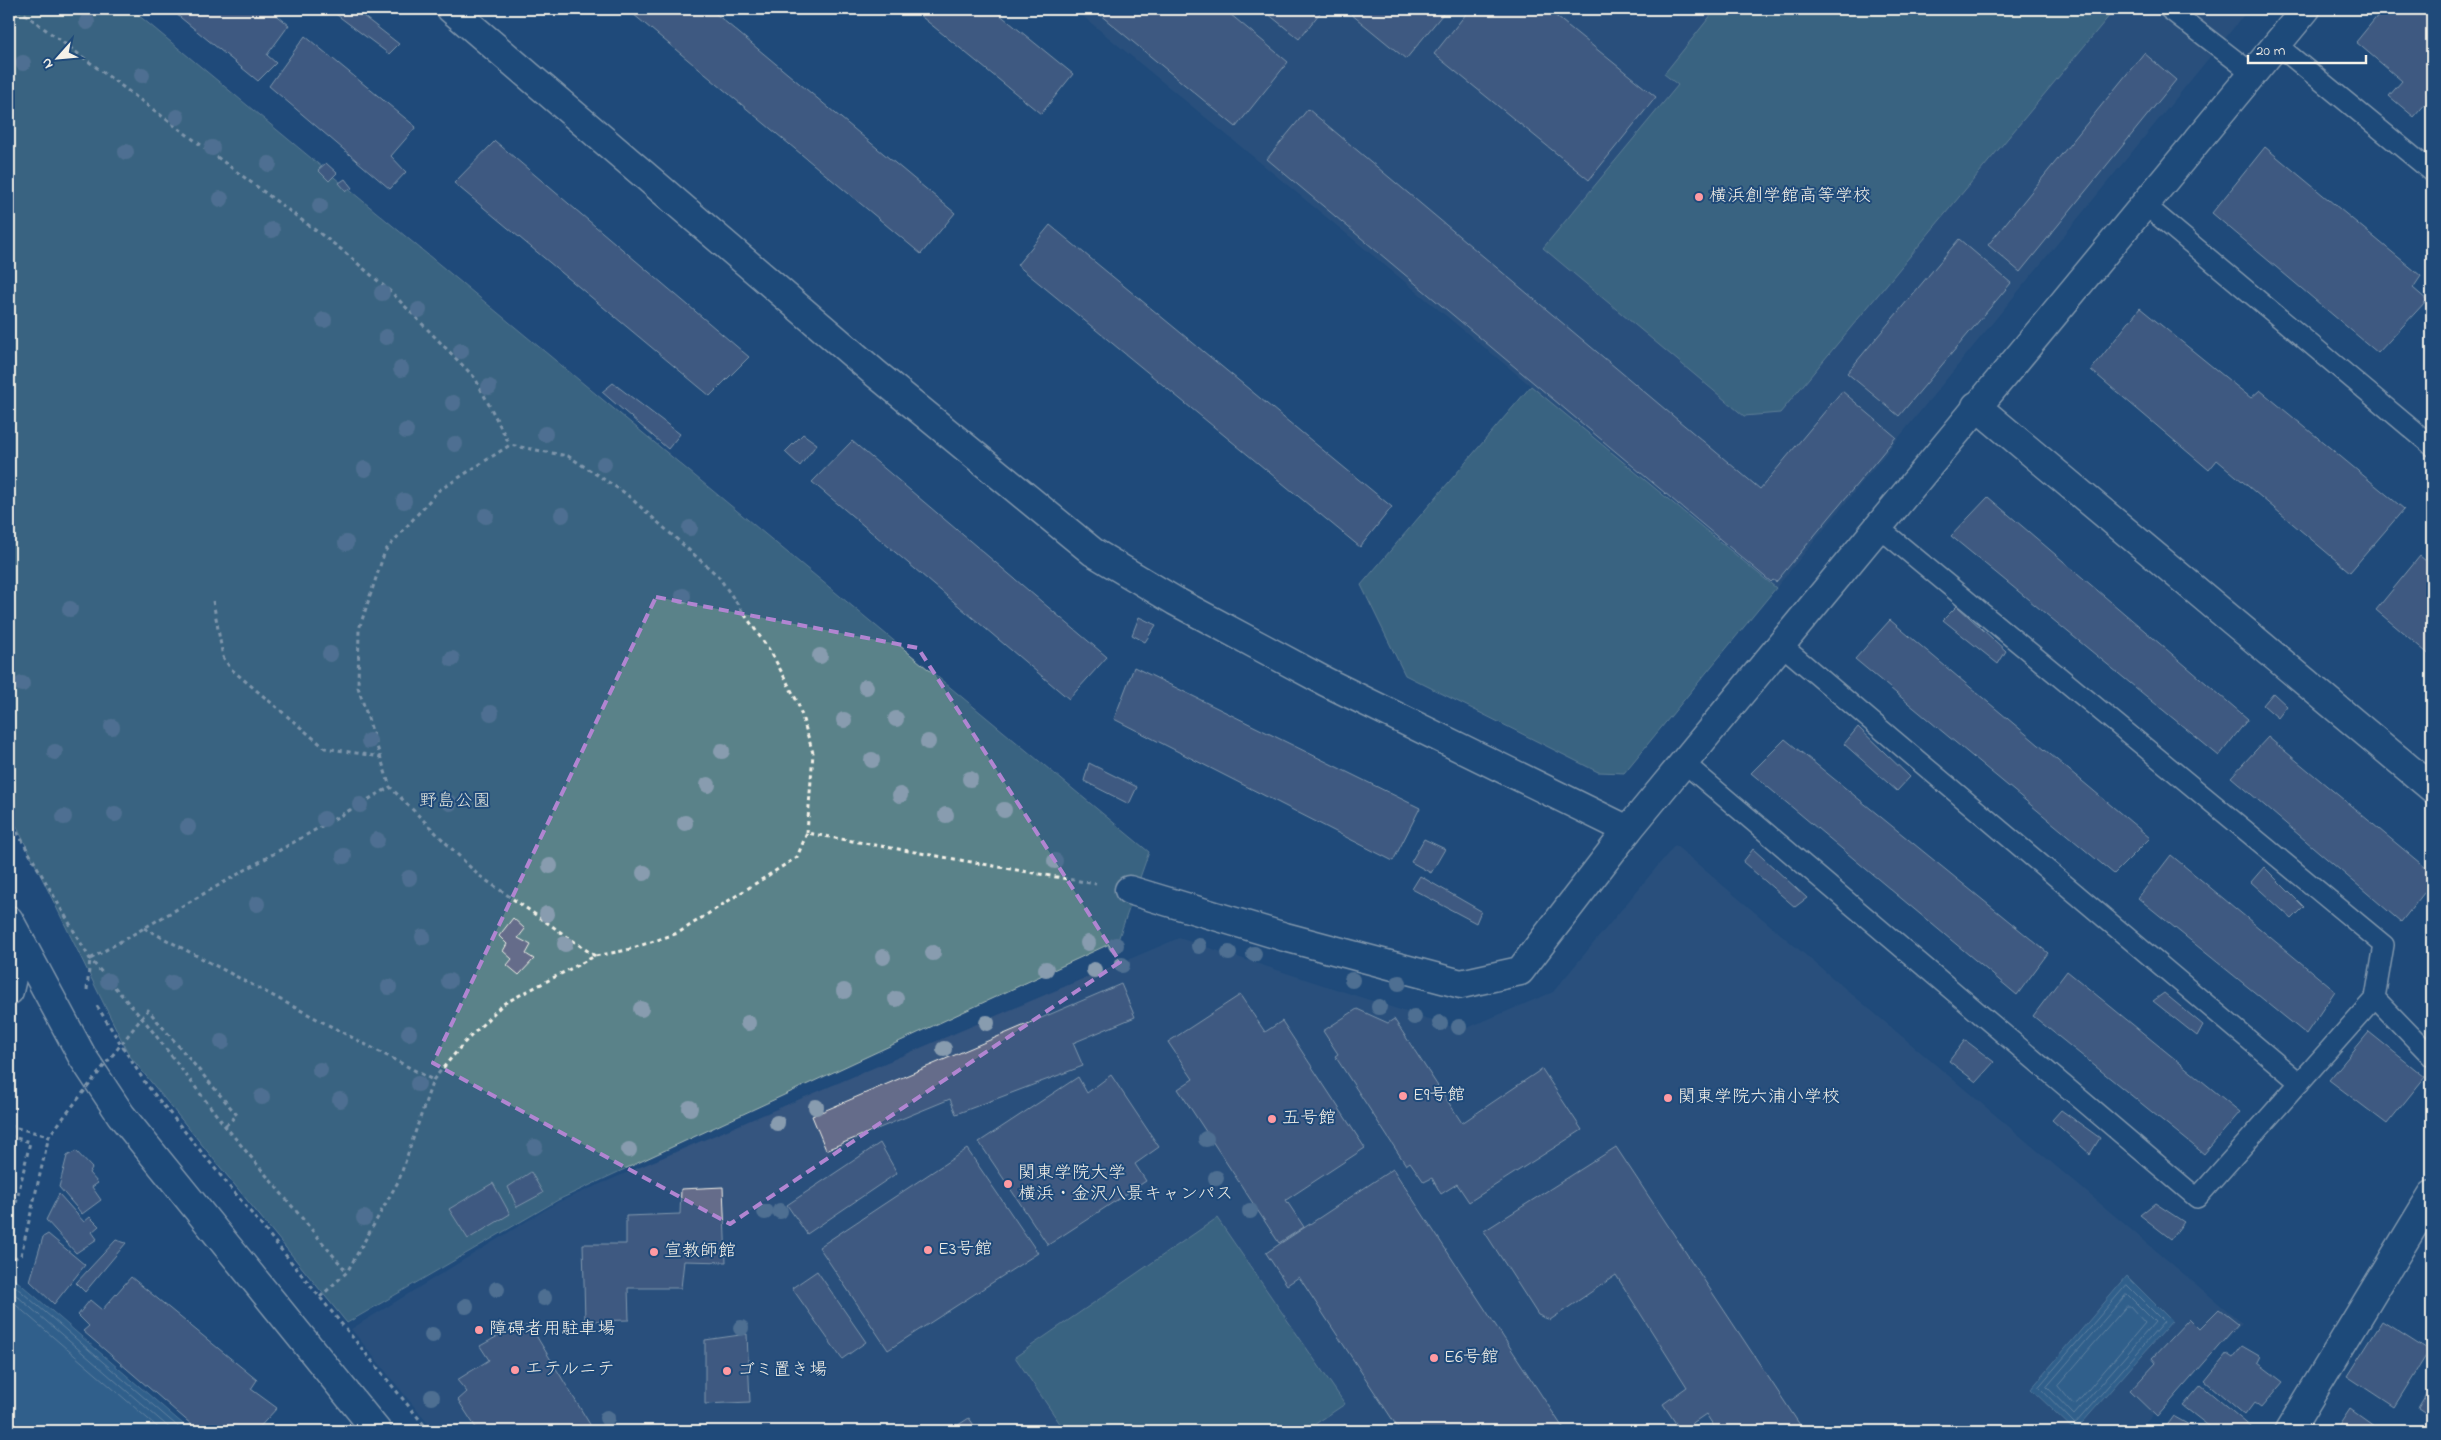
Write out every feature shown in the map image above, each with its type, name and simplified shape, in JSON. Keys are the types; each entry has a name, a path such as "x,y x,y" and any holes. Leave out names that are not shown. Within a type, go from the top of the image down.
{"street":[{"path":"451,9 876,373 1093,552 1175,601 1326,682 1628,830"},
{"path":"1129,890 1285,937 1461,984 1520,971 1628,830 1976,406 2306,9"},
{"path":"1976,406 2432,788"},
{"path":"9,991 14,931"},
{"path":"14,931 82,1056 121,1116 377,1431"},
{"path":"2290,1431 2432,1195"}],"lane":[{"path":"2169,9 2252,73"},
{"path":"2276,44 2432,172"},
{"path":"2144,204 2432,446"},
{"path":"1684,762 2197,1198 2375,998 2384,945 1877,526"},
{"path":"1780,644 2300,1083"},
{"path":"2375,998 2432,1057"}],"path":[{"path":"18,9 342,250 392,293 475,378 510,445"},
{"path":"320,1297 347,1272 399,1180 433,1080 463,1044 504,1004 595,956 627,950 678,933 797,857 807,833 813,753 798,702 772,654 718,576 625,494 568,456 510,445 438,491 385,551 359,629 358,687 390,787 477,874 595,956"},
{"path":"213,601 224,657 231,669 325,748 381,757"},
{"path":"90,960 390,787"},
{"path":"9,818 90,960 147,1024 225,1126 347,1272"},
{"path":"807,833 1129,890"},
{"path":"144,928 433,1080"},
{"path":"90,960 87,990 92,997"},
{"path":"97,1005 146,1084 429,1431"},
{"path":"9,1253 12,1259 21,1255 49,1136 148,1010 237,1115 225,1126"},
{"path":"9,1126 49,1136"},
{"path":"9,1136 30,1142 9,1235"}],"highlighted area":[{"path":"656,597 918,648 1120,962 730,1224 433,1063"}],"shaded area":[{"name":"横浜創学館高等学校","path":"1074,9 2249,9 1776,588"},
{"path":"1675,845 2242,1323 2138,1431 434,1431 351,1329 558,1202 1179,938 1462,1030 1553,992"}],"green space":[{"name":"野島公園","path":"9,9 131,9 1149,852 1118,940 558,1200 347,1323 129,1055 9,811"},
{"path":"1716,9 2102,9 2110,15 1780,413 1744,416 1543,248 1678,85 1664,74"},
{"path":"1531,386 1776,588 1624,773 1598,772 1405,675 1361,585"},
{"path":"1217,1218 1345,1404 1305,1431 1065,1431 1015,1357"}],"water":[{"path":"9,1274 191,1431 9,1431"},
{"path":"2127,1276 2172,1321 2075,1431 2031,1389"}],"building":[{"path":"170,9 269,9 289,25 267,55 276,63 258,81"},
{"path":"329,9 354,9 399,44 389,54"},
{"path":"627,9 710,9 955,213 921,254"},
{"path":"912,9 993,9 1073,74 1041,114"},
{"path":"1093,9 1224,9 1288,62 1236,127"},
{"path":"1262,9 1323,9 1299,39"},
{"path":"1355,9 1447,9 1406,59 1351,14"},
{"path":"1470,9 1547,9 1656,97 1589,180 1434,54"},
{"path":"2383,9 2432,9 2432,106 2427,102 2414,117 2389,96 2402,81 2356,42"},
{"path":"305,36 416,127 391,156 406,172 390,189 269,86"},
{"path":"2144,53 2176,80 2020,272 1988,245"},
{"path":"1308,109 1760,489 1842,391 1896,437 1776,582 1773,580 1771,582 1267,159"},
{"path":"495,141 749,357 710,396 454,183"},
{"path":"2265,147 2421,276 2413,288 2427,300 2378,353 2212,213"},
{"path":"326,163 337,173 329,181 318,170"},
{"path":"345,179 352,188 346,191 339,183"},
{"path":"1050,225 1392,507 1360,547 1017,265"},
{"path":"1959,239 2011,283 1899,416 1847,373"},
{"path":"2140,308 2251,398 2260,390 2404,509 2350,572 2217,460 2209,470 2091,370"},
{"path":"613,383 680,434 668,449 602,392"},
{"path":"803,434 817,444 800,466 785,452"},
{"path":"852,441 1107,657 1069,699 812,482"},
{"path":"1988,497 2248,719 2219,756 1951,536"},
{"path":"2420,556 2432,566 2432,657 2376,610"},
{"path":"1957,606 2006,651 1998,664 1943,620"},
{"path":"1139,617 1156,625 1145,642 1132,635"},
{"path":"1890,620 2150,838 2114,874 1855,659"},
{"path":"1134,667 1420,808 1393,861 1114,719"},
{"path":"2273,693 2287,706 2278,718 2263,705"},
{"path":"1858,727 1910,777 1897,791 1844,744"},
{"path":"2268,737 2432,873 2432,883 2401,922 2231,777"},
{"path":"1785,739 2048,953 2017,995 1751,773"},
{"path":"1089,763 1137,787 1129,804 1084,781"},
{"path":"1424,839 1445,849 1431,873 1411,862"},
{"path":"1753,849 1807,898 1795,907 1743,862"},
{"path":"2171,855 2335,991 2306,1034 2138,898"},
{"path":"2264,867 2304,907 2292,919 2251,882"},
{"path":"1420,876 1481,911 1476,923 1412,889"},
{"path":"513,918 525,929 518,938 531,945 526,954 534,959 519,975 507,965 512,959 503,951 507,944 499,936"},
{"path":"2067,971 2240,1112 2204,1154 2033,1016"},
{"path":"1121,984 1135,1017 1073,1043 1083,1066 956,1114 950,1099 826,1150 812,1116"},
{"path":"2164,993 2203,1025 2197,1036 2153,1001"},
{"name":"五号館","path":"1240,995 1265,1032 1282,1021 1365,1148 1286,1200 1304,1227 1279,1243 1178,1089 1193,1079 1168,1042"},
{"name":"E9号館","path":"1357,1009 1388,1023 1394,1019 1462,1123 1542,1069 1582,1130 1469,1202 1457,1184 1441,1194 1432,1178 1424,1182 1410,1162 1406,1165 1335,1056 1338,1054 1323,1031"},
{"path":"2369,1032 2425,1077 2387,1124 2329,1080"},
{"path":"1965,1040 1994,1062 1976,1082 1949,1061"},
{"path":"1111,1075 1159,1147 1135,1164 1146,1181 1048,1245 979,1142 1078,1077 1087,1093"},
{"path":"2061,1110 2100,1138 2090,1154 2052,1120"},
{"path":"880,1143 897,1173 807,1234 787,1205"},
{"path":"1616,1147 1804,1431 1717,1431 1706,1414 1681,1431 1663,1404 1687,1387 1616,1275 1550,1320 1538,1315 1484,1231"},
{"name":"E3号館","path":"967,1149 1038,1253 888,1350 819,1247"},
{"path":"76,1151 92,1168 89,1173 98,1183 92,1187 101,1200 82,1214 59,1187 67,1156"},
{"name":"E6号館","path":"1393,1169 1565,1431 1400,1431 1299,1277 1287,1285 1266,1253"},
{"path":"531,1172 543,1193 517,1207 508,1187"},
{"path":"493,1183 510,1214 468,1239 449,1209"},
{"name":"宣教師館","path":"723,1187 726,1262 684,1261 681,1288 628,1288 629,1320 585,1321 583,1244 626,1244 626,1216 680,1214 681,1189"},
{"path":"59,1194 84,1222 90,1217 99,1226 92,1232 97,1239 76,1253 46,1220"},
{"path":"2155,1203 2184,1222 2171,1239 2140,1215"},
{"path":"48,1234 85,1265 54,1304 30,1281 43,1237"},
{"path":"116,1240 126,1243 85,1292 76,1283"},
{"path":"817,1271 866,1342 842,1359 792,1288"},
{"path":"131,1277 257,1380 251,1389 277,1408 256,1431 199,1431 83,1331 89,1326 78,1315 90,1300 102,1310"},
{"path":"2219,1309 2238,1324 2157,1417 2130,1391 2156,1363 2152,1358 2189,1319 2199,1329"},
{"path":"2382,1321 2429,1351 2394,1407 2347,1376"},
{"name":"エテルニテ","path":"529,1324 594,1431 478,1431 458,1400 467,1392 457,1380 489,1360 480,1346 514,1327 519,1331"},
{"name":"ゴミ置き場","path":"747,1334 750,1402 705,1404 705,1340"},
{"path":"2242,1346 2261,1357 2258,1363 2283,1382 2261,1408 2254,1403 2245,1415 2205,1381 2227,1354 2233,1358"},
{"path":"2432,1384 2432,1417 2418,1408"},
{"path":"2201,1385 2252,1428 2250,1431 2215,1431 2183,1406"},
{"path":"2350,1409 2381,1431 2336,1430"},
{"path":"2173,1416 2200,1431 2162,1431"},
{"path":"969,1418 978,1431 949,1431"}],"place":[{"name":"横浜創学館高等学校","path":"1699,197"},
{"name":"E9号館","path":"1403,1096"},
{"name":"関東学院六浦小学校","path":"1668,1098"},
{"name":"五号館","path":"1272,1119"},
{"name":"関東学院大学 横浜・金沢八景キャンパス","path":"1008,1184"},
{"name":"E3号館","path":"928,1250"},
{"name":"宣教師館","path":"654,1252"},
{"name":"障碍者用駐車場","path":"479,1330"},
{"name":"E6号館","path":"1434,1358"},
{"name":"エテルニテ","path":"515,1370"},
{"name":"ゴミ置き場","path":"727,1371"}]}
